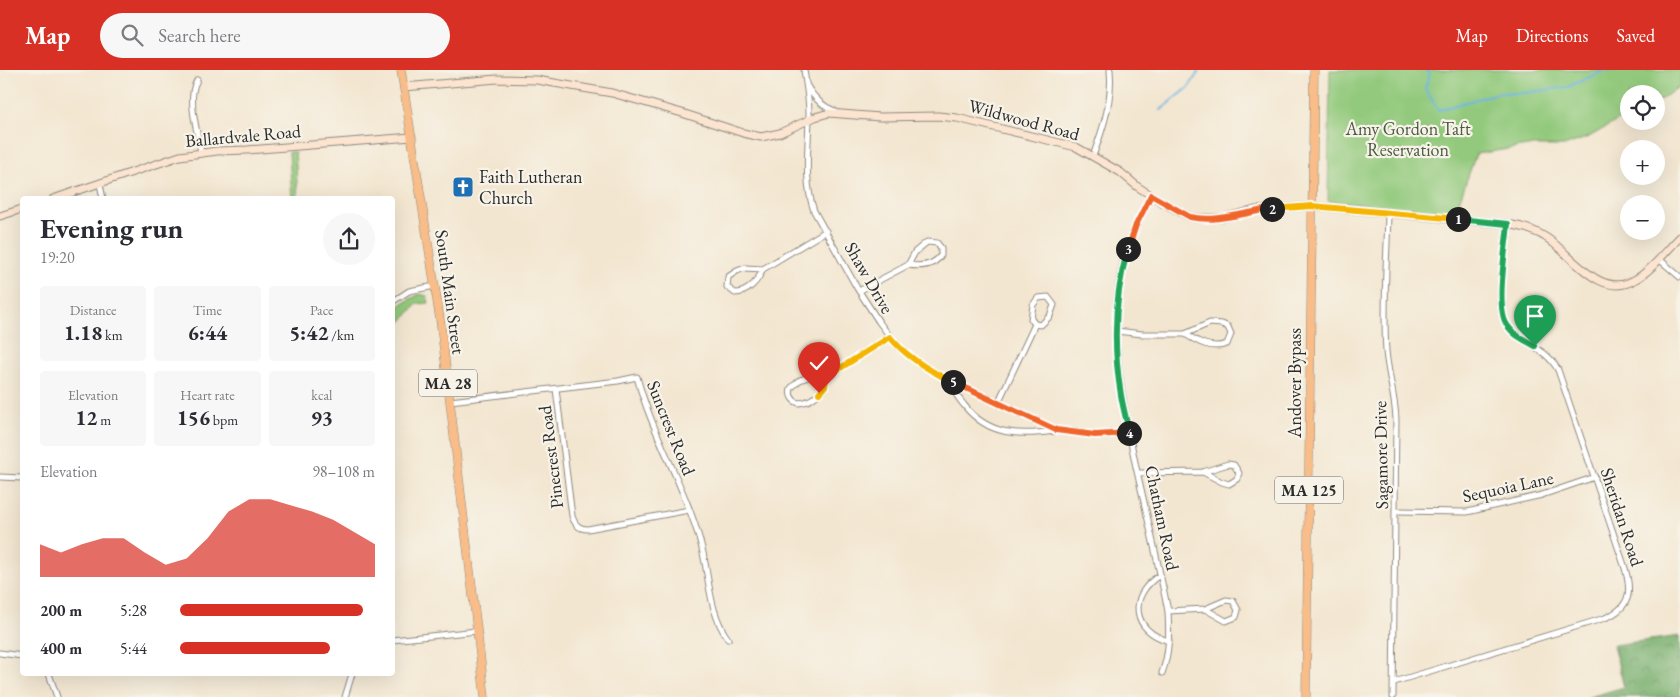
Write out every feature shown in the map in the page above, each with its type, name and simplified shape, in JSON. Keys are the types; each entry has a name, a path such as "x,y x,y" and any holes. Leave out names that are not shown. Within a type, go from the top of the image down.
{"main road":[{"name":"South Main Street","path":"401,70 435,286 485,697"},
{"name":"Andover Bypass","path":"1306,697 1314,70"}],"street":[{"name":"Shaw Drive","path":"804,70 808,120 808,186 814,211 859,291 898,347 918,362 947,379 1056,430 1095,435 1129,433"},
{"path":"1093,156 1102,131 1108,105 1111,87 1110,70"},
{"name":"Wildwood Road","path":"404,87 497,79 537,80 612,93 761,137 780,133 822,114 838,112 880,116 938,116 957,118 1076,147 1120,172 1138,187 1190,217 1222,218 1256,210 1312,206 1508,224 1523,227 1542,235 1605,284 1619,286 1644,274 1680,237"},
{"path":"197,80 193,87 192,98 201,153"},
{"path":"806,83 818,101 830,110 838,112"},
{"name":"Ballardvale Road","path":"62,196 173,158 201,153 412,137"},
{"path":"100,184 102,196"},
{"name":"Chatham Road","path":"1151,195 1131,238 1121,272 1117,304 1117,331 1119,381 1168,611 1168,653 1162,673"},
{"path":"0,216 20,209"},
{"name":"Sagamore Drive","path":"1388,213 1385,331 1389,371 1395,403 1396,511 1393,697"},
{"name":"Sheridan Road","path":"1394,682 1596,621 1612,615 1627,599 1630,584 1562,380 1555,365 1540,350 1514,333 1507,326 1504,319 1501,295 1508,224"},
{"path":"763,269 749,268 737,271 728,277 727,287 735,293 742,292 754,284 763,269 826,231"},
{"path":"859,291 908,265 922,266 937,260 941,255 940,245 930,241 924,244 915,252 908,265"},
{"path":"1659,259 1680,277"},
{"path":"395,300 409,291 435,286"},
{"path":"1038,298 1048,298 1054,305 1050,316 1041,325 1035,324 1031,319 1033,305 1038,298"},
{"path":"1117,331 1142,334 1185,334 1204,325 1214,323 1226,325 1231,338 1227,344 1220,346 1205,345 1185,334"},
{"path":"998,403 1035,324"},
{"path":"826,377 816,374 800,380 791,388 790,394 792,398 799,403 810,399 824,388 826,377 890,337"},
{"name":"Suncrest Road","path":"450,401 556,389 636,377 700,541 711,603 722,632 728,639"},
{"path":"947,379 963,405 972,414 993,427 1019,434 1056,430"},
{"name":"Pinecrest Road","path":"556,389 572,516 578,526 588,529 689,510"},
{"path":"1138,473 1203,472 1224,464 1231,464 1238,470 1238,476 1232,483 1226,483 1203,472"},
{"path":"0,478 20,478"},
{"name":"Sequoia Lane","path":"1396,511 1468,512 1542,495 1595,478"},
{"path":"1160,575 1151,580 1141,594 1140,616 1144,627 1153,635 1169,641"},
{"path":"1168,611 1205,609 1226,600 1233,601 1238,610 1233,619 1226,621 1205,609"},
{"path":"395,640 477,631"},
{"path":"0,653 20,656"},
{"path":"51,676 57,697"},
{"path":"345,697 351,676"}],"green space":[{"name":"Amy Gordon Taft Reservation","path":"1330,70 1680,70 1680,86 1665,97 1665,85 1620,85 1620,119 1589,137 1564,146 1527,146 1476,154 1455,213 1328,201"},
{"path":"289,152 295,152 298,196 292,196"},
{"path":"420,294 427,296 429,303 417,304 395,329 395,310 403,303"},
{"path":"1680,636 1680,697 1589,697 1624,687 1613,645"}],"waterway":[{"path":"1161,110 1188,88 1200,70"},
{"path":"1426,70 1430,74 1425,88 1438,110 1498,93 1523,93 1568,87 1609,70"}],"place":[{"name":"Faith Lutheran Church","path":"463,187"}],"route":[{"path":"819,393 825,386 826,377 890,337 898,347 932,372 1056,430 1085,435 1107,436 1129,433 1121,397 1117,363 1117,304 1121,272 1131,238 1151,195 1190,217 1206,219 1222,218 1256,210 1312,206 1508,224 1501,295 1503,316 1507,326 1512,331 1535,346"}]}
